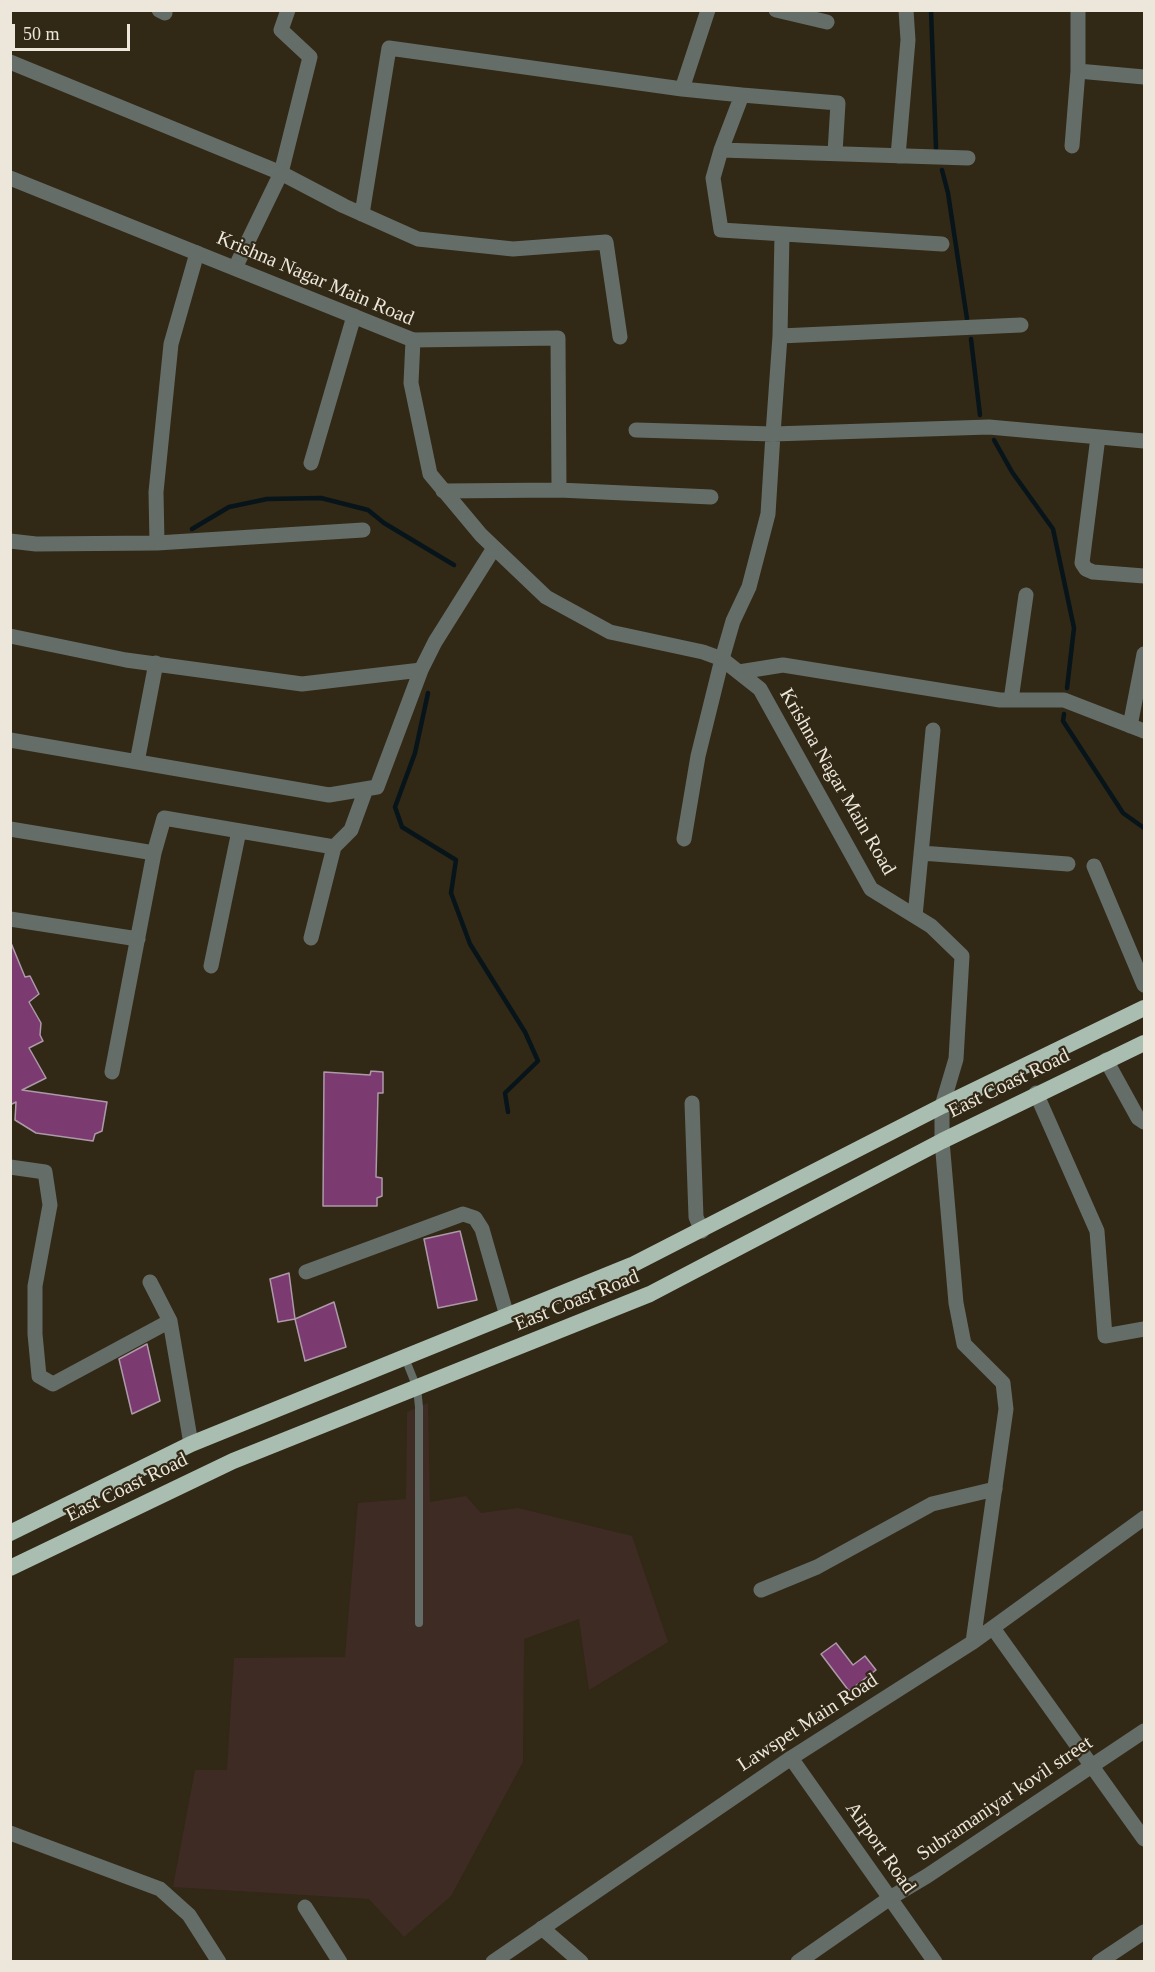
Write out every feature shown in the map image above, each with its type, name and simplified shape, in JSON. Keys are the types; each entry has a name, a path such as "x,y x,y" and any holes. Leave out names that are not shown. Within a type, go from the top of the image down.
{"highway":[{"name":"East Coast Road","path":"10,1533 191,1444 632,1265 942,1106 1144,1008"},
{"name":"East Coast Road","path":"10,1568 233,1461 651,1294 1036,1093 1144,1043"}],"street":[{"path":"235,268 281,173 310,57 281,30 288,10"},
{"path":"682,90 708,10"},
{"path":"776,10 827,22"},
{"path":"898,156 908,40 906,10"},
{"path":"1072,146 1078,71 1078,10"},
{"path":"362,214 389,48 682,90 837,103 835,153"},
{"path":"10,62 281,173 418,239 513,249 606,242 620,337"},
{"path":"1078,71 1144,77"},
{"path":"742,95 721,150 714,178 721,230 942,244"},
{"path":"721,150 968,158"},
{"name":"Krishna Nagar Main Road","path":"10,178 413,340 411,383 413,394 430,474 443,491 494,548 546,597 609,632 703,652 722,659 760,688 871,890 931,926 962,956 956,1059 942,1106"},
{"path":"684,840 698,756 722,659 733,621 749,586 768,514 780,336 782,234"},
{"path":"157,543 156,492 171,344 197,253"},
{"path":"311,463 354,316"},
{"path":"780,336 1021,326"},
{"path":"413,340 558,338 559,490"},
{"path":"636,430 773,434 989,427 1144,441"},
{"path":"1098,437 1082,563 1086,569 1093,572 1144,576"},
{"path":"443,491 559,490 711,497"},
{"path":"10,541 36,544 157,543 363,530"},
{"path":"10,740 329,795 377,787 435,642 494,548"},
{"path":"1011,700 1026,595"},
{"path":"10,636 156,663 302,684 422,670"},
{"path":"739,672 783,665 1011,700 1064,700 1137,729 1144,654"},
{"path":"137,762 156,663"},
{"path":"915,916 933,730"},
{"path":"311,938 334,848 351,830 366,789"},
{"path":"112,1072 154,854 164,818 334,848"},
{"path":"10,829 154,854"},
{"path":"211,966 239,831"},
{"path":"921,853 1068,864"},
{"path":"1094,866 1144,985"},
{"path":"10,919 138,939"},
{"path":"1106,1060 1138,1118 1144,1122"},
{"path":"1036,1093 1097,1231 1106,1336 1144,1329"},
{"path":"692,1103 696,1217 702,1231"},
{"path":"942,1106 942,1141 957,1304 964,1344 1003,1383 1006,1409 973,1642"},
{"path":"10,1167 45,1172 51,1205 35,1286 35,1334 39,1376 53,1384 170,1322"},
{"path":"306,1272 464,1214 475,1218 482,1229 507,1316"},
{"path":"150,1282 170,1322 191,1444"},
{"path":"761,1590 817,1567 932,1504 995,1489"},
{"name":"Lawspet Main Road","path":"493,1962 792,1758 973,1642 1144,1518"},
{"path":"993,1628 1144,1839"},
{"name":"Subramaniyar kovil street","path":"798,1962 890,1898 927,1876 1144,1731"},
{"name":"Airport Road","path":"792,1758 935,1962"},
{"path":"10,1833 160,1889 189,1915 219,1962"},
{"path":"305,1907 340,1962"},
{"path":"542,1928 581,1962"},
{"path":"1099,1962 1144,1932"}],"lane":[{"path":"405,1358 417,1388 419,1407 419,1623"}],"shaded area":[{"path":"428,1403 430,1502 466,1496 481,1513 518,1508 632,1536 668,1642 589,1690 579,1619 524,1639 523,1762 451,1896 404,1937 369,1899 173,1887 195,1770 227,1770 234,1658 345,1657 358,1503 406,1499 407,1412"}],"building":[{"path":"11,943 25,977 30,976 39,994 29,1002 41,1023 40,1035 43,1041 29,1048 46,1078 22,1090 107,1102 102,1131 95,1134 93,1141 36,1133 15,1120 16,1102 10,1105"},
{"path":"371,1071 383,1072 383,1093 378,1093 376,1177 382,1178 382,1196 377,1198 377,1206 323,1206 324,1072 370,1075"},
{"path":"460,1231 477,1300 438,1308 424,1239"},
{"path":"289,1273 295,1319 278,1322 270,1279"},
{"path":"334,1302 346,1347 305,1361 295,1319"},
{"path":"147,1344 160,1401 132,1414 119,1359"},
{"path":"836,1643 853,1665 865,1656 876,1670 849,1691 821,1654"}],"waterway":[{"path":"931,10 936,148"},
{"path":"942,170 948,193 967,319"},
{"path":"971,339 980,415"},
{"path":"994,440 1012,472 1053,529 1074,628 1067,688"},
{"path":"192,529 229,507 267,499 321,498 368,510 384,523 454,565"},
{"path":"428,693 415,753 395,807 402,827 456,860 451,893 470,944 525,1032 538,1061 505,1093 508,1112"},
{"path":"1064,714 1063,721 1123,813 1144,828"}]}
